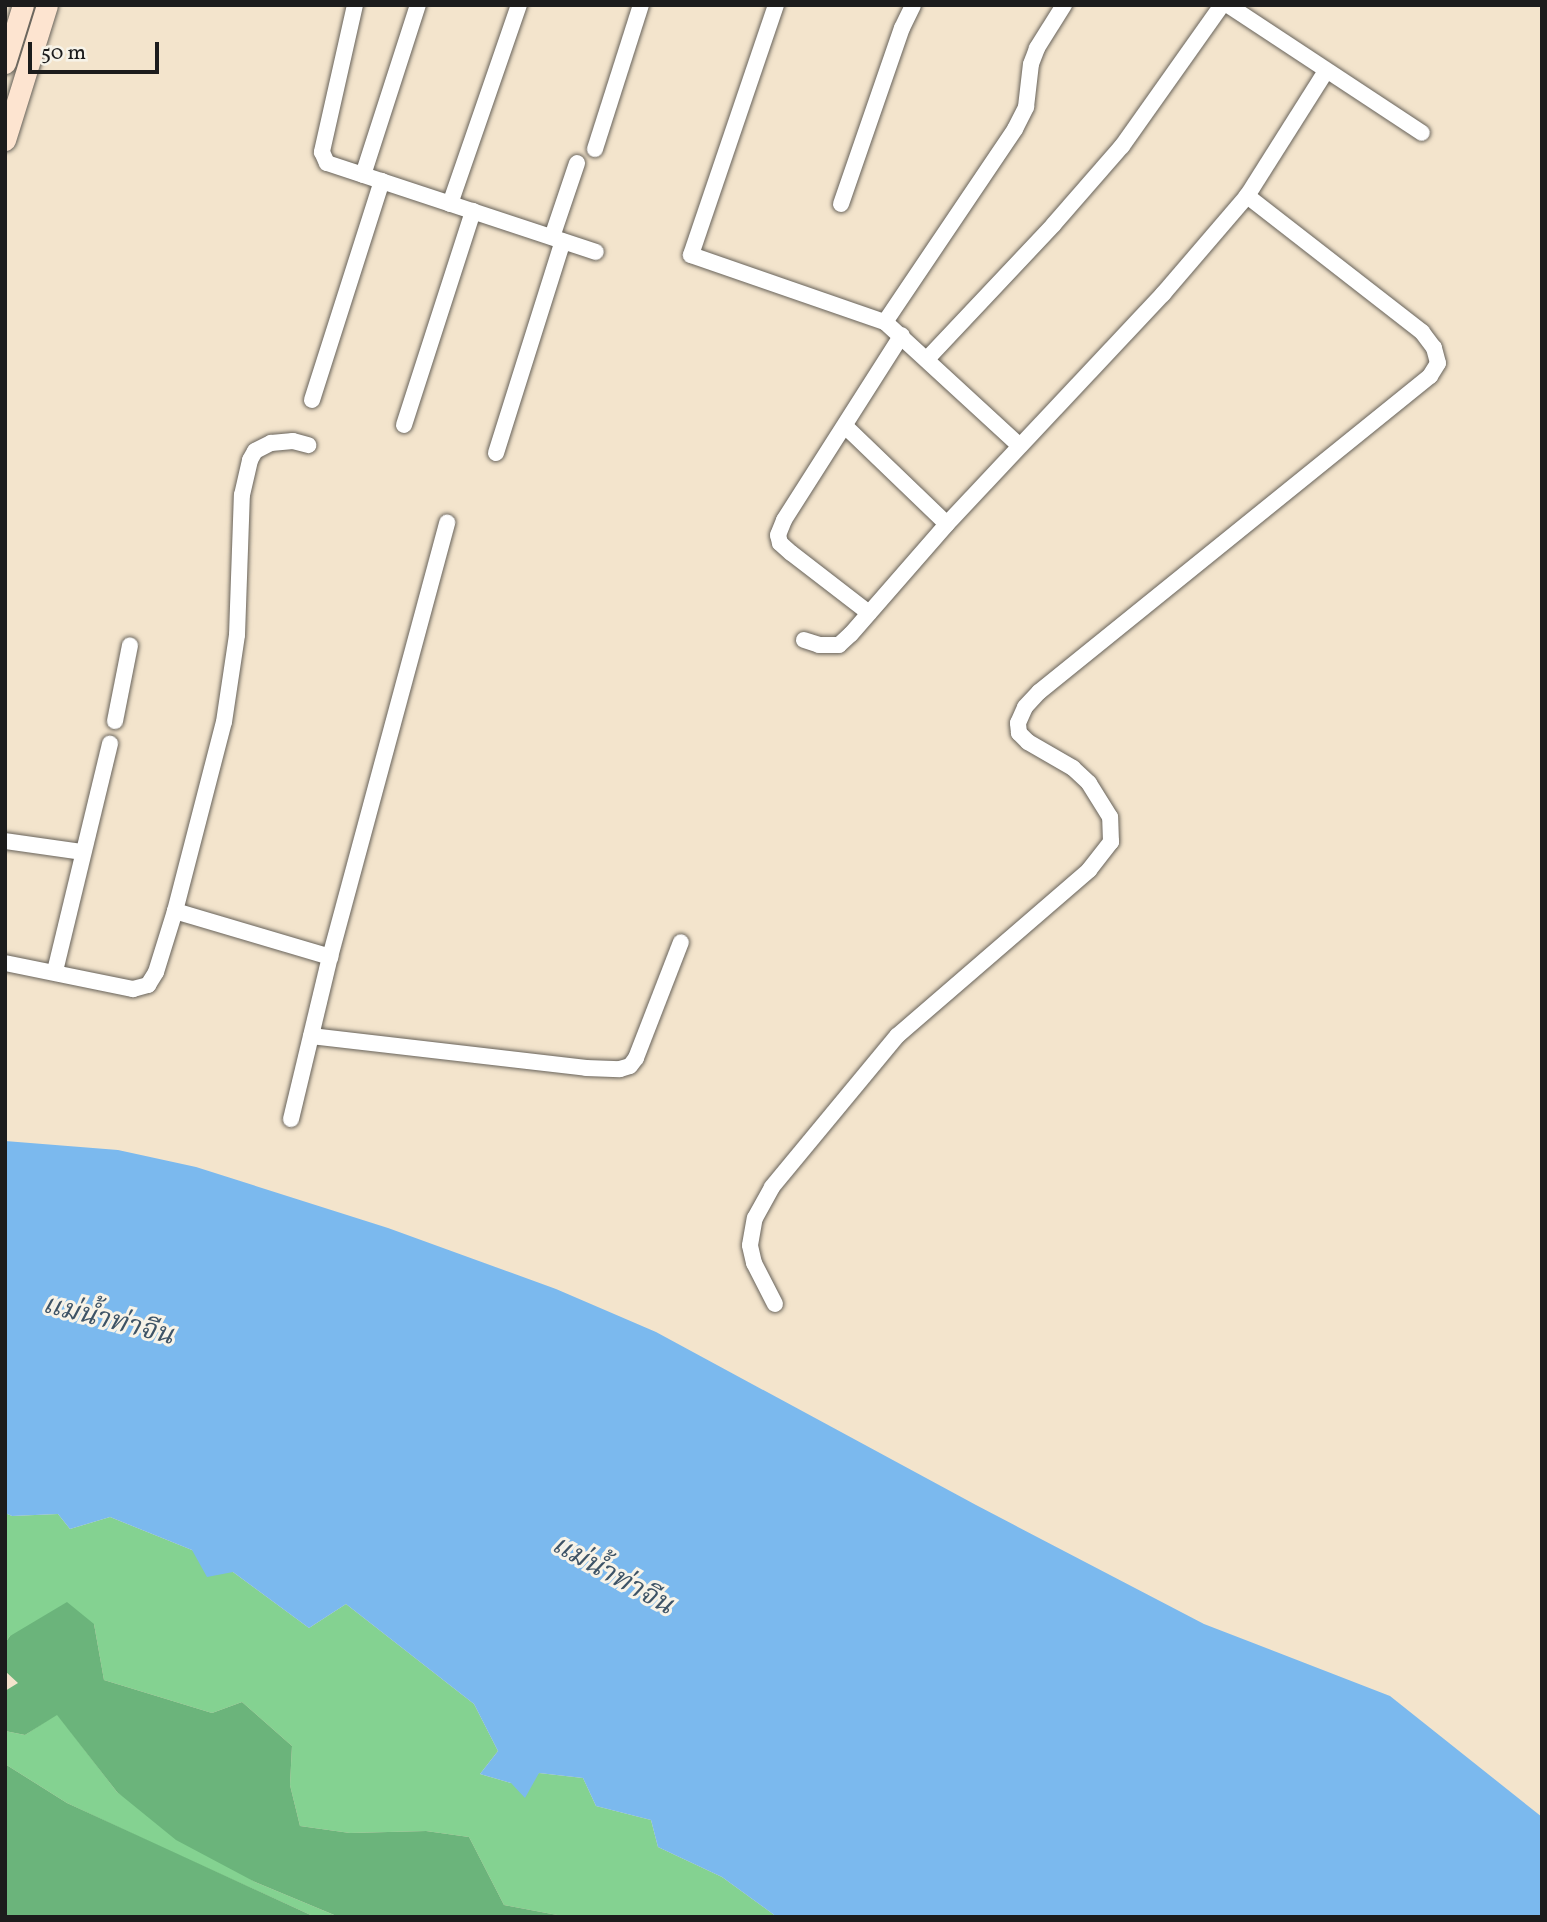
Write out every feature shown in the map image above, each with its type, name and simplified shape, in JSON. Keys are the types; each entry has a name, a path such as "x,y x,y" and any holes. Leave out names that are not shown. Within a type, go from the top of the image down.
{"main road":[{"path":"5,62 23,5"},
{"path":"5,140 47,5"}],"street":[{"path":"355,5 322,152 327,163 596,252"},
{"path":"363,175 418,5"},
{"path":"450,204 519,5"},
{"path":"595,149 641,5"},
{"path":"776,5 691,255 885,322 1020,446"},
{"path":"841,204 902,28 913,5"},
{"path":"885,322 1015,129 1026,107 1031,64 1037,48 1064,5"},
{"path":"927,359 1054,224 1122,146 1222,5"},
{"path":"1228,5 1422,133"},
{"path":"804,640 839,645 947,524 1163,294 1247,196 1326,71"},
{"path":"496,453 577,163"},
{"path":"312,400 382,181"},
{"path":"775,1304 754,1263 750,1245 755,1219 772,1187 897,1036 1089,870 1111,842 1110,817 1089,783 1073,768 1028,742 1019,733 1018,723 1025,707 1038,692 1430,376 1438,363 1434,348 1422,332 1247,196"},
{"path":"404,425 473,211"},
{"path":"869,613 791,553 780,543 778,535 784,520 902,335"},
{"path":"845,426 947,524"},
{"path":"5,963 55,971 133,989 148,985 156,972 175,911 224,722 237,635 242,495 250,460 255,451 271,443 293,441 308,445"},
{"path":"291,1119 330,957 447,522"},
{"path":"115,721 131,645"},
{"path":"55,971 110,744"},
{"path":"5,841 82,852"},
{"path":"175,911 330,957"},
{"path":"311,1036 586,1068 620,1069 630,1066 636,1058 681,942"}],"green space":[{"path":"5,1513 12,1516 58,1514 70,1529 110,1517 192,1550 233,1572 309,1628 346,1604 474,1704 498,1751 480,1774 511,1783 539,1773 583,1778 596,1806 651,1820 658,1847 722,1877 777,1917 568,1917 504,1905 469,1837 426,1831 350,1833 300,1826 290,1785 292,1746 242,1702 212,1713 104,1680 94,1624 10,1636 5,1643"},
{"path":"67,1602 94,1624 104,1680 212,1713 242,1702 292,1746 290,1785 300,1826 350,1833 426,1831 469,1837 504,1905 568,1917 339,1917 255,1882 176,1840 117,1792 57,1715 25,1735 5,1731 5,1691 18,1683 5,1671 5,1643 10,1636"},
{"path":"57,1714 117,1792 255,1882 339,1917 315,1917 163,1848 67,1803 5,1764 5,1731 25,1735"},
{"path":"5,1764 67,1803 315,1917 5,1917"}],"water":[{"name":"แม่น้ำท่าจีน","path":"5,1141 118,1150 196,1167 388,1228 556,1289 656,1332 976,1505 1204,1624 1390,1696 1542,1817 1542,1917 777,1917 722,1877 658,1847 651,1820 596,1806 583,1778 539,1773 525,1798 511,1783 480,1774 498,1751 474,1704 346,1604 309,1628 233,1572 207,1577 192,1550 110,1517 70,1529 58,1514 12,1516 5,1513"}]}
